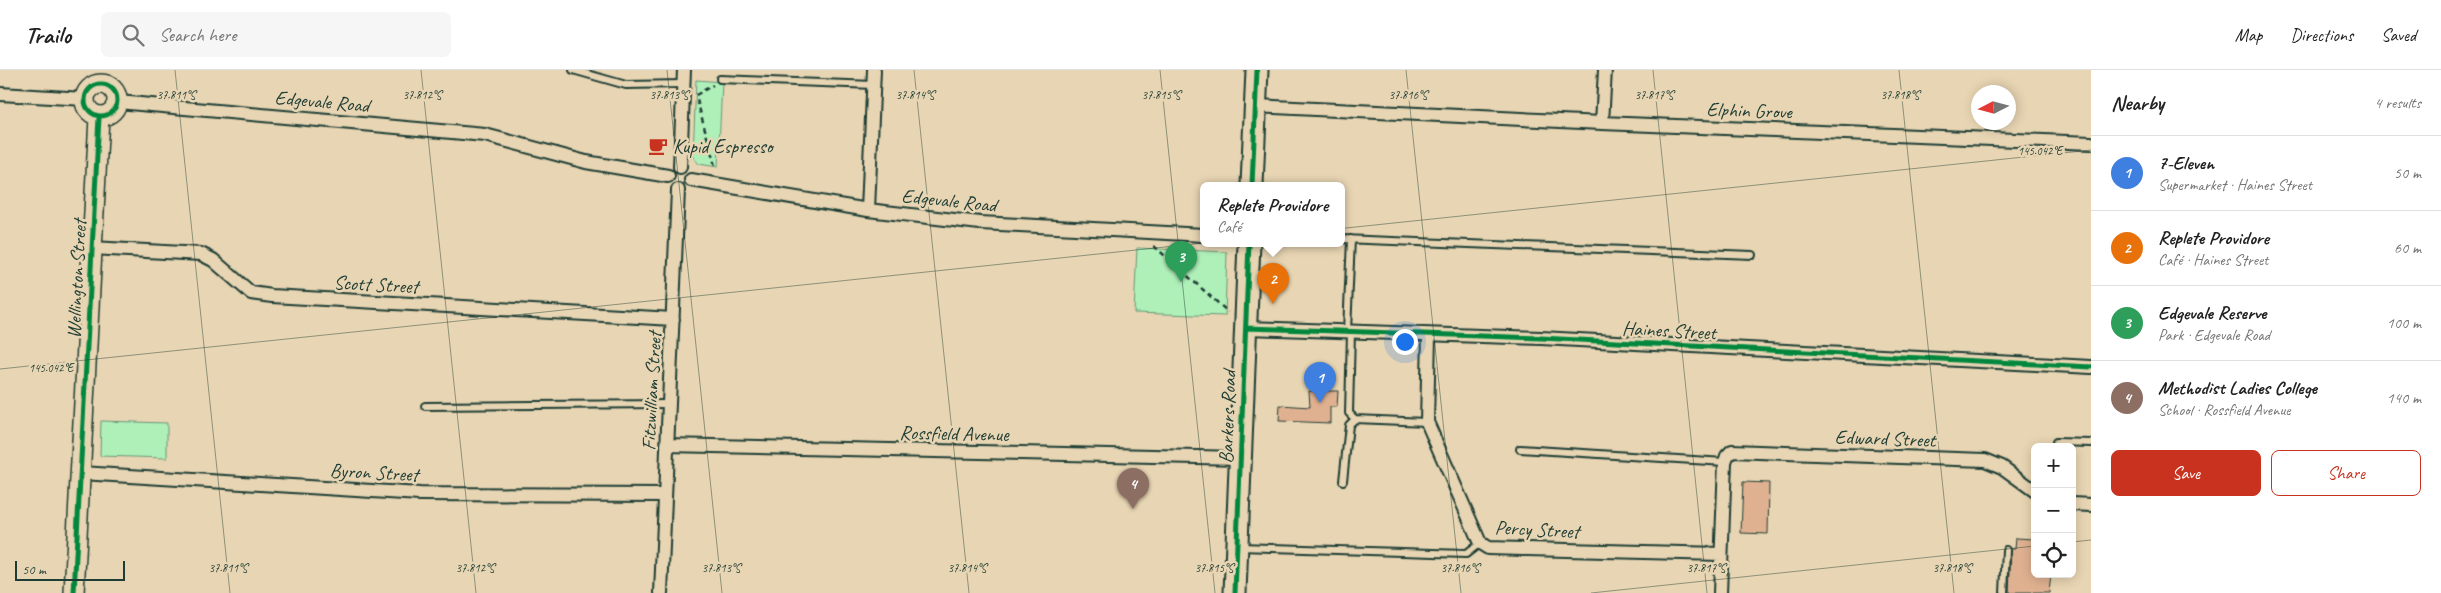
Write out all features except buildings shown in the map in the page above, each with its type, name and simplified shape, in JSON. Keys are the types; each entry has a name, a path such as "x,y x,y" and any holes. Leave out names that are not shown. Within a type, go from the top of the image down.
{"main road":[{"path":"1252,182 1257,70"},
{"name":"Barkers Road","path":"1235,593 1250,247"}],"street":[{"path":"680,167 684,70"},
{"path":"868,210 874,70"},
{"path":"1602,123 1605,70"},
{"path":"106,77 116,92 118,102 110,114 99,117 87,109 85,99 90,89 106,77"},
{"path":"0,94 85,99"},
{"name":"Edgevale Road","path":"118,102 485,134 586,162 668,176"},
{"name":"Elphin Grove","path":"1255,106 1602,123 2091,143"},
{"name":"Wellington Street","path":"74,593 99,117"},
{"path":"680,167 688,170 692,180 688,187 678,190 671,186 668,176 672,169 680,167"},
{"name":"Edgevale Road","path":"692,180 868,210 980,223 1200,235"},
{"name":"Fitzwilliam Street","path":"661,593 678,190"},
{"name":"Scott Street","path":"92,248 201,254 213,260 251,293 272,296 673,319"},
{"name":"Haines Street","path":"1246,328 1541,338 2091,368"},
{"name":"Percy Street","path":"1429,335 1427,422 1480,543 1488,548 1721,554"},
{"name":"Rossfield Avenue","path":"667,445 1241,458"},
{"name":"Edward Street","path":"1726,459 1732,451 1985,460 2002,467 2031,489"},
{"path":"1720,593 1726,459"},
{"name":"Byron Street","path":"81,473 420,494 664,495"},
{"path":"2076,504 2091,505"}],"lane":[{"path":"573,70 626,85 683,84"},
{"path":"720,78 874,85"},
{"path":"1345,238 1752,255"},
{"path":"1351,239 1349,413 1355,419 1427,422"},
{"path":"424,406 669,404"},
{"path":"1343,482 1349,425 1355,419"},
{"path":"2056,443 2091,443"},
{"path":"1520,449 1726,459"},
{"path":"1237,546 1466,554 1480,543"},
{"path":"2004,593 2006,550"}],"path":[{"path":"715,166 696,95 719,82 720,78"},
{"path":"1139,232 1246,328"}],"green space":[{"path":"696,80 722,82 718,167 699,164 693,157"},
{"path":"1137,248 1227,252 1225,316 1134,313"},
{"path":"101,421 167,423 167,458 100,456"}],"cycle path":[{"path":"1252,182 1257,70"},
{"path":"101,84 107,85 112,89 116,94 117,100 116,106 112,111 107,115 101,116 95,115 90,111 86,106 85,100 86,94 90,89 95,85 101,84"},
{"path":"74,593 99,117"},
{"path":"1235,593 1249,247"},
{"path":"1246,328 1541,338 2091,367"}],"place":[{"name":"Kupid Espresso","path":"658,146"},
{"name":"Edgevale Reserve","path":"1181,282"},
{"name":"Replete Providore","path":"1273,304"},
{"name":"7-Eleven","path":"1320,403"},
{"name":"Methodist Ladies College","path":"1133,509"}]}
